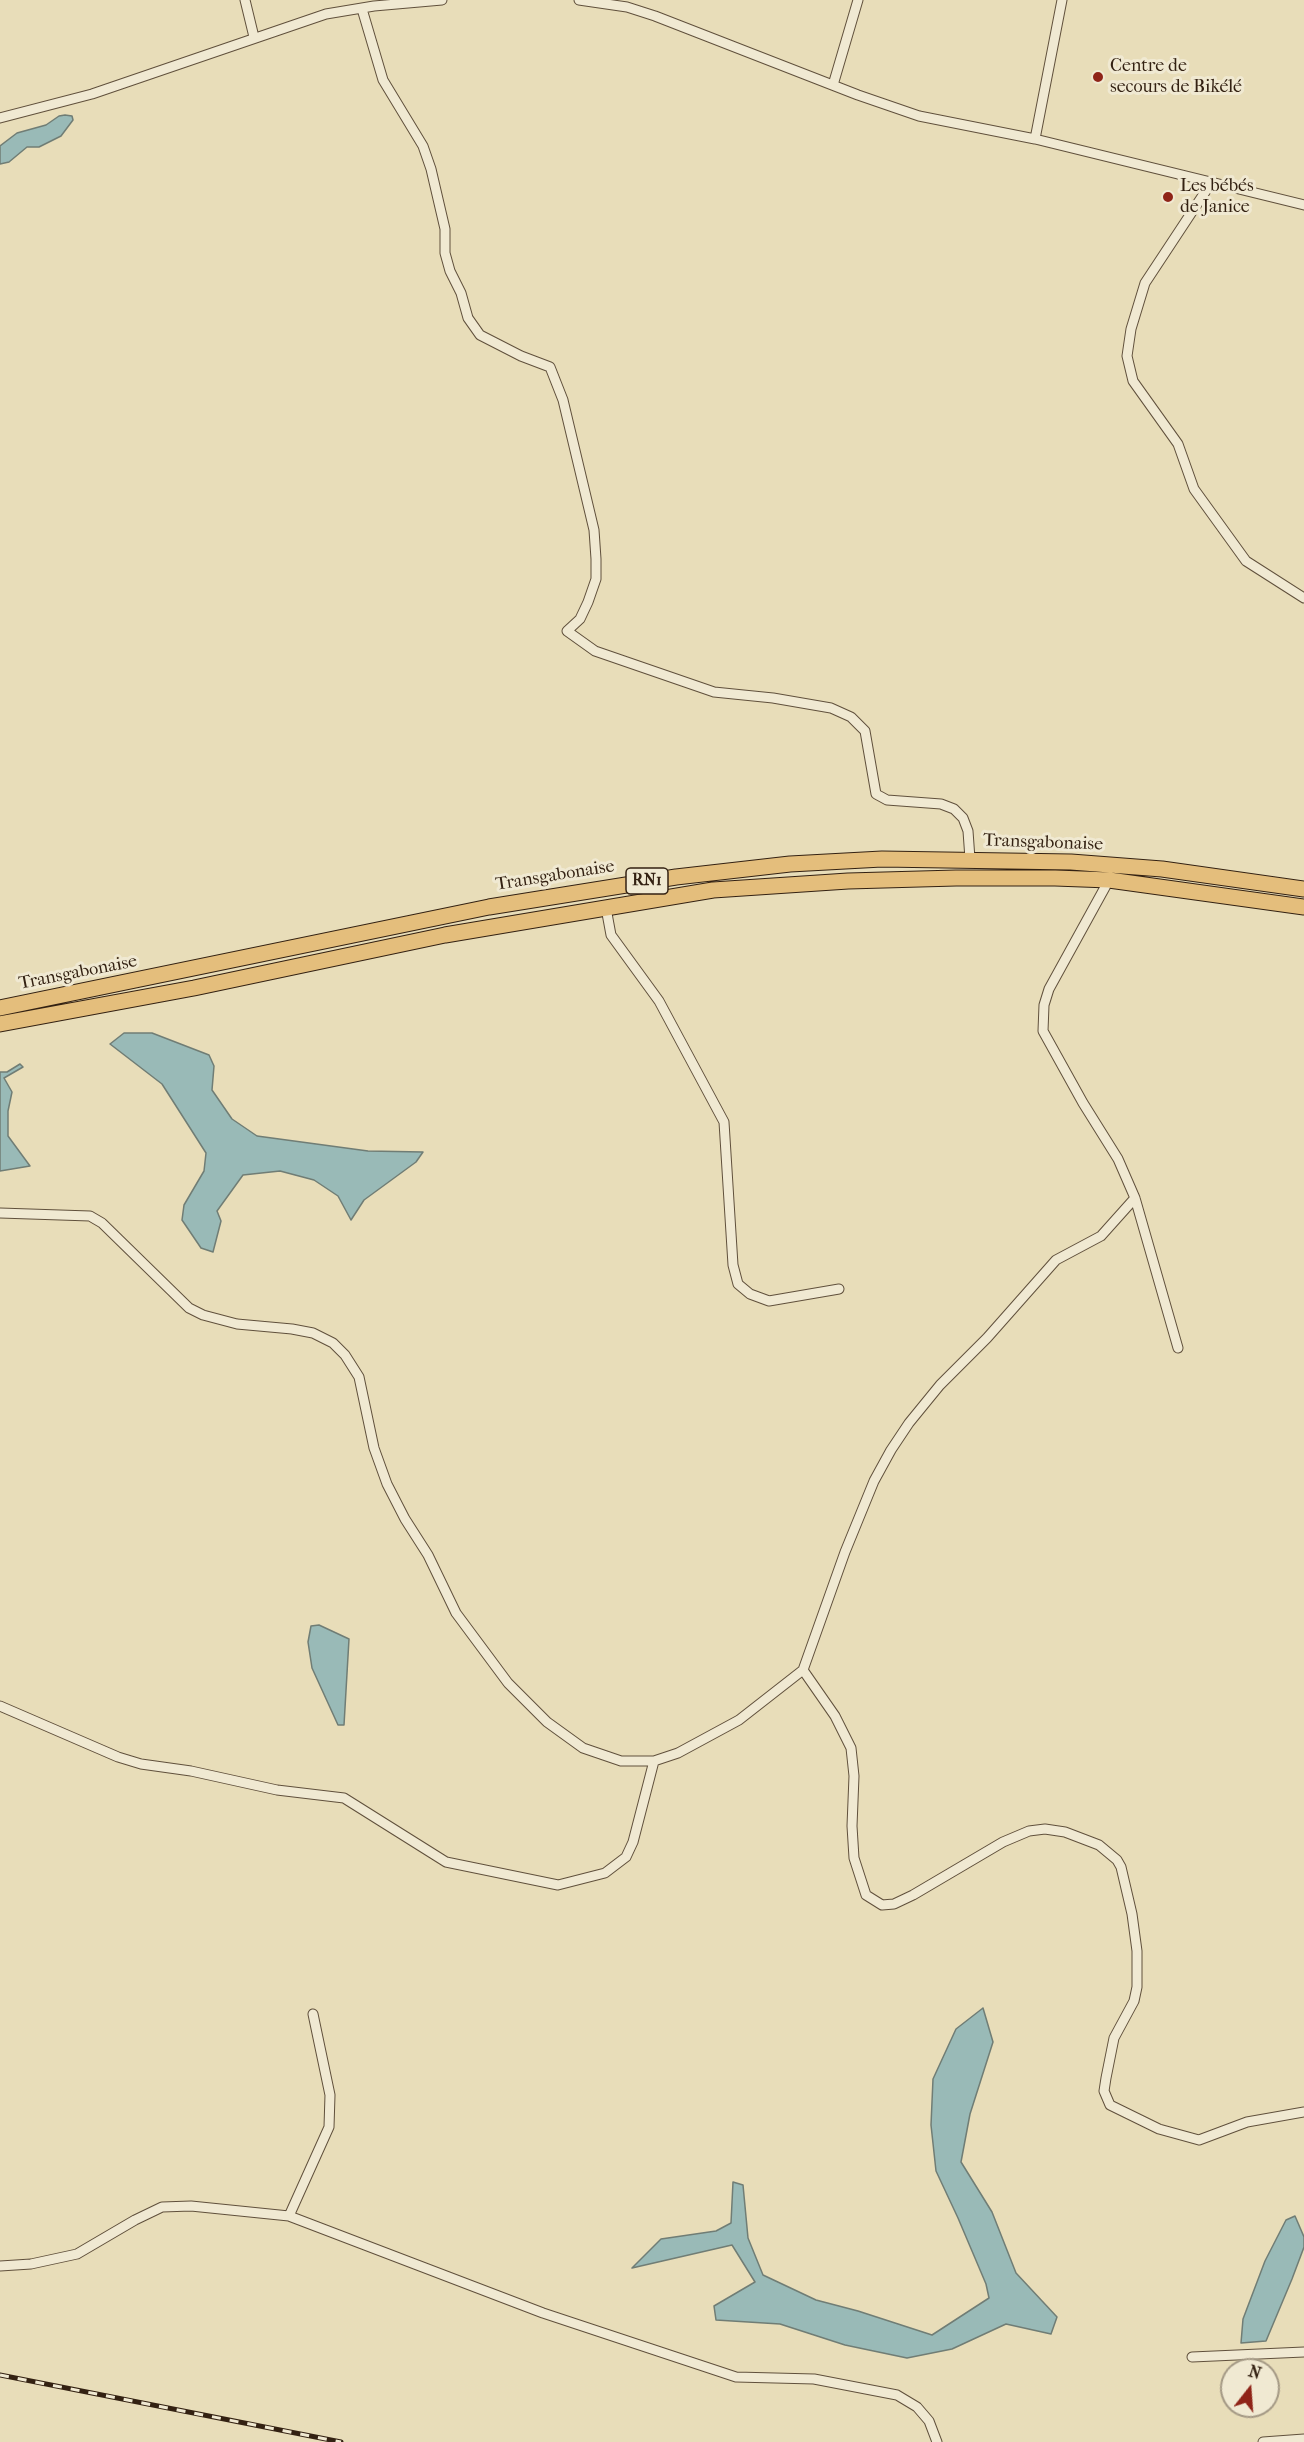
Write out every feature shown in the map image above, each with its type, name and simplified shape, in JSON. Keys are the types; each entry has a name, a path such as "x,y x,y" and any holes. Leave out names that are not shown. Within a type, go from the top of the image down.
{"highway":[{"name":"Transgabonaise","path":"0,1008 489,907 676,877 825,861 970,859 1135,867 1304,889"},
{"name":"Transgabonaise","path":"0,1024 194,988 434,937 713,890 848,881 956,878 1108,880 1304,907"}],"street":[{"path":"245,0 254,37"},
{"path":"0,118 92,94 326,14 362,9 374,3 442,0"},
{"path":"579,0 627,7 655,16 919,116 1035,140 1304,205"},
{"path":"833,85 858,0"},
{"path":"1035,140 1062,0"},
{"path":"362,9 383,80 423,146 431,169 445,229 445,253 468,318 480,335 521,356 550,367 563,400 594,530 597,559 596,579 588,602 580,619 567,631 595,651 714,692 773,698 831,708 851,717 865,731 876,794 887,800 941,804 954,809 963,818 968,831 970,859"},
{"path":"1211,183 1145,283 1131,329 1127,356 1133,381 1178,444 1194,489 1246,561 1304,598"},
{"path":"1108,880 1049,989 1044,1005 1042,1031 1118,1159 1135,1198 1178,1348"},
{"path":"606,908 611,935 659,1001 724,1122 733,1265 738,1284 750,1294 769,1301 839,1289"},
{"path":"0,1213 90,1216 102,1223 189,1308 203,1315 237,1324 313,1333 333,1343 345,1355 359,1377 374,1448 387,1484 405,1519 428,1555 456,1612 508,1683 547,1722 583,1748 621,1761 654,1761 678,1753 739,1720 803,1670 844,1552 874,1481 891,1449 940,1385 987,1338 1056,1260 1101,1236 1135,1198"},
{"path":"803,1670 835,1716 851,1748 854,1776 852,1826 855,1858 866,1895 882,1905 894,1904 1003,1842 1029,1831 1045,1829 1065,1832 1099,1845 1117,1860 1121,1867 1132,1914 1137,1958 1137,1987 1134,2001 1114,2038 1106,2078 1104,2091 1110,2105 1159,2129 1199,2140 1247,2122 1304,2112"},
{"path":"0,1706 118,1757 141,1764 191,1771 276,1790 344,1798 446,1862 558,1885 605,1873 626,1857 633,1842 654,1761"},
{"path":"289,2216 329,2127 330,2095 313,2014"},
{"path":"0,2266 31,2264 77,2254 162,2207 190,2206 289,2216 543,2313 736,2377 814,2379 897,2395 917,2407 929,2421 937,2442"},
{"path":"1192,2357 1304,2352"},
{"path":"1263,2442 1304,2439"}],"water":[{"path":"59,116 72,116 73,120 61,136 39,147 27,147 9,162 0,164 0,146 17,133 46,125"},
{"path":"124,1033 152,1033 209,1055 214,1066 212,1090 232,1119 257,1136 368,1151 423,1152 416,1162 364,1200 351,1220 338,1196 314,1180 280,1171 243,1175 217,1211 221,1221 213,1252 201,1248 182,1220 184,1205 204,1171 206,1153 162,1084 110,1044"},
{"path":"20,1064 23,1067 4,1078 12,1092 8,1111 8,1136 30,1166 0,1171 0,1072 7,1072"},
{"path":"319,1625 349,1639 344,1725 338,1725 312,1668 308,1642 311,1626"},
{"path":"983,2008 993,2042 970,2114 961,2162 992,2212 1016,2273 1057,2317 1051,2334 1006,2324 952,2349 907,2358 845,2345 780,2324 716,2320 714,2306 755,2282 732,2245 632,2268 661,2239 716,2231 731,2223 733,2182 743,2185 748,2238 763,2275 816,2300 932,2335 989,2298 986,2284 936,2171 931,2125 933,2079 956,2029"},
{"path":"1295,2216 1304,2237 1304,2247 1266,2341 1241,2343 1243,2319 1265,2261 1286,2220"}],"railway":[{"path":"0,2375 341,2442"}],"place":[{"name":"Centre de secours de Bikélé","path":"1098,77"},
{"name":"Les bébés de Janice","path":"1168,197"}]}
